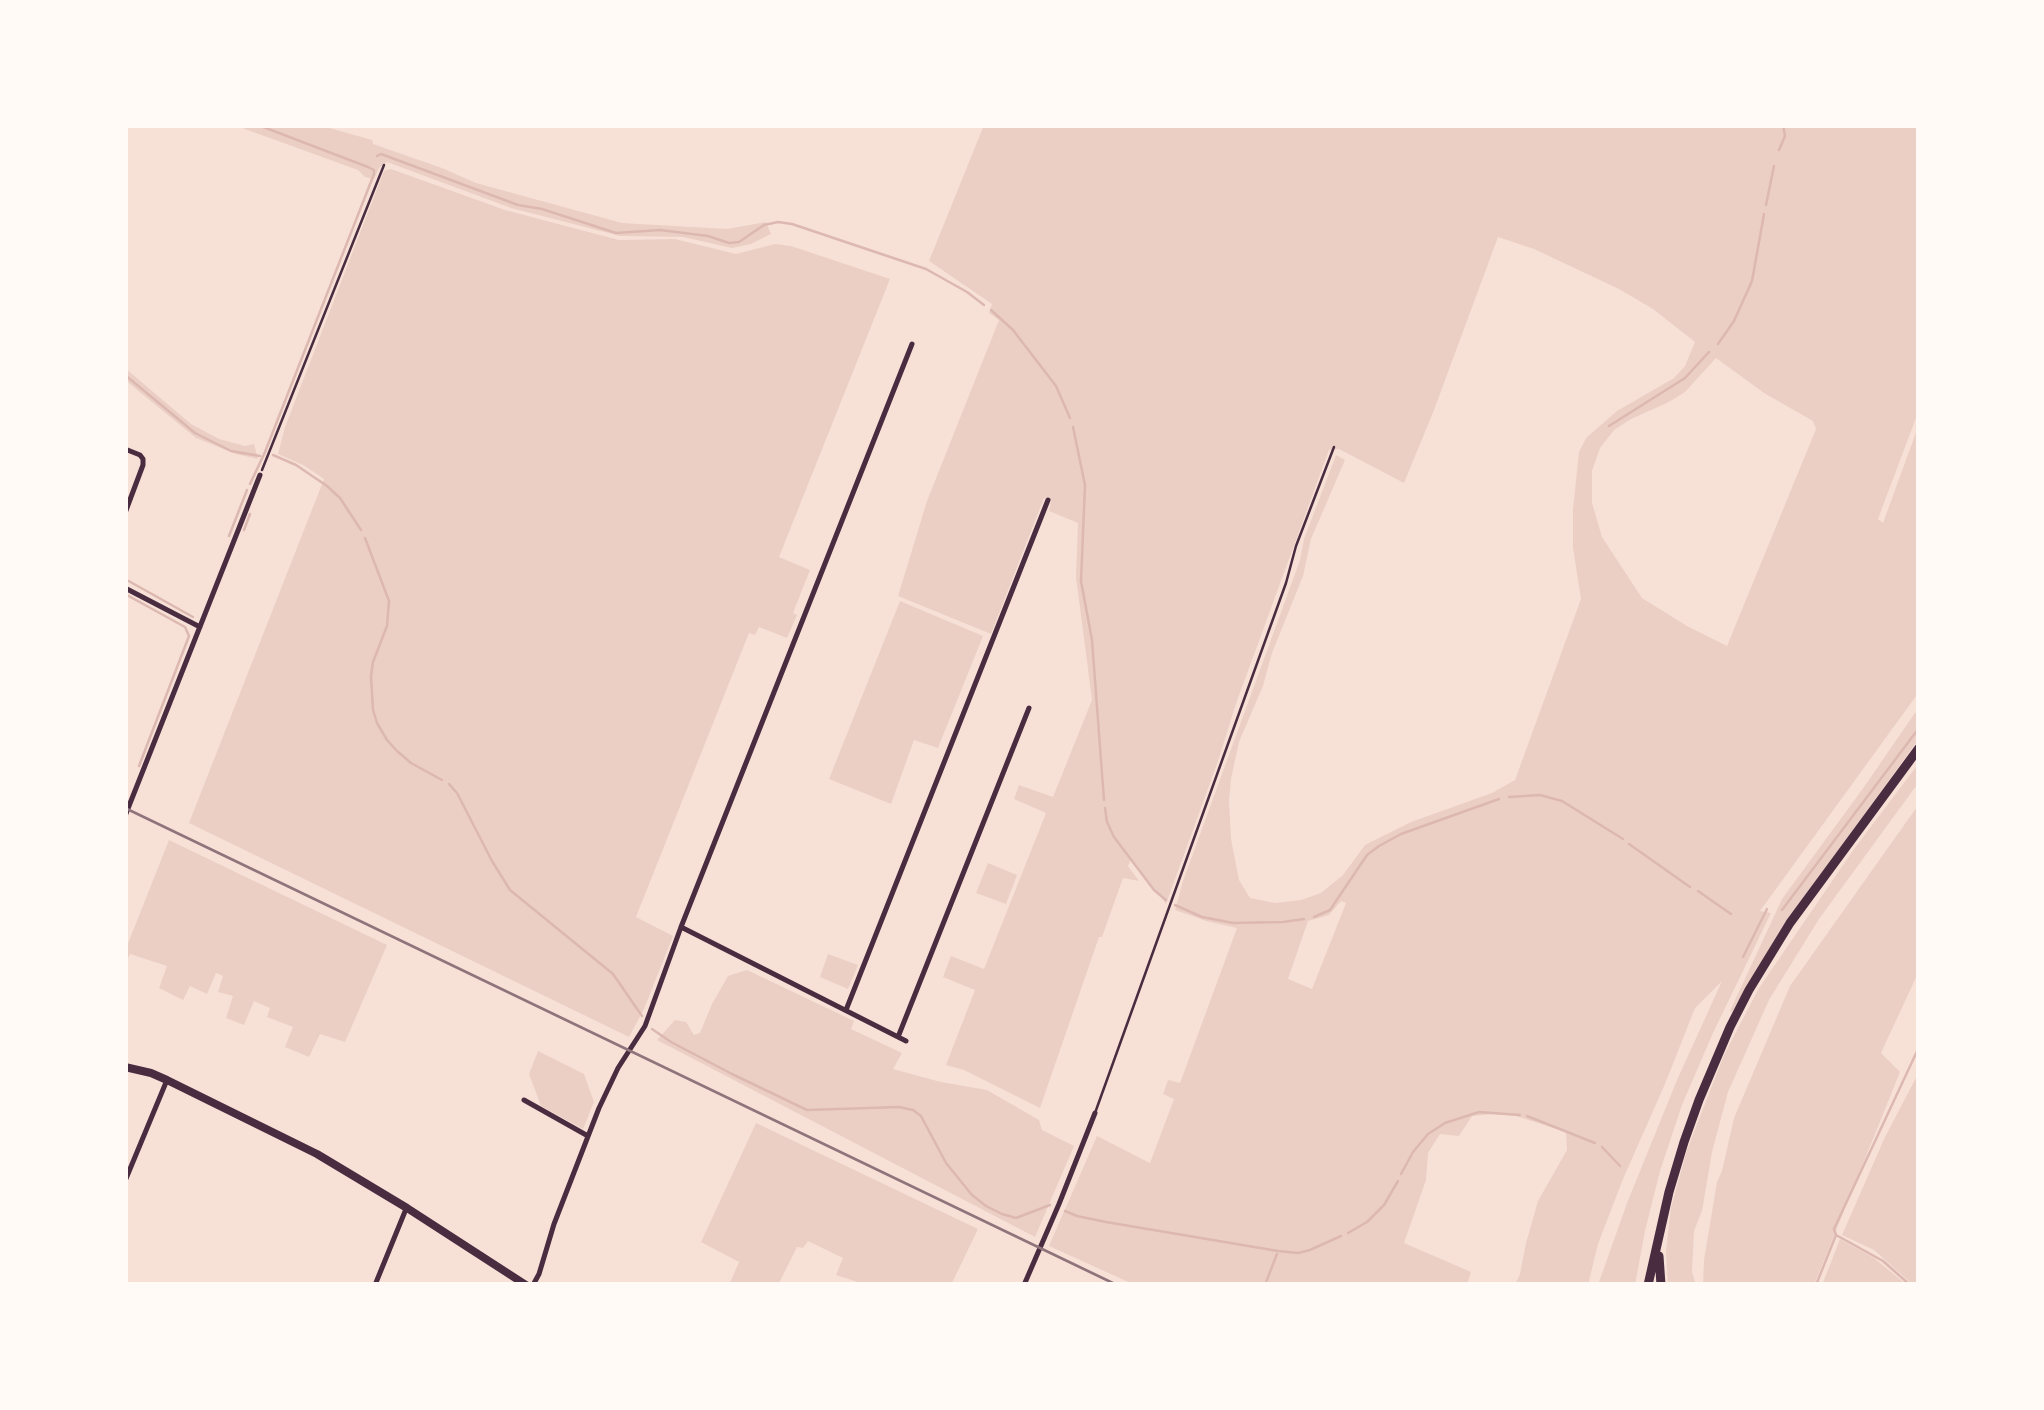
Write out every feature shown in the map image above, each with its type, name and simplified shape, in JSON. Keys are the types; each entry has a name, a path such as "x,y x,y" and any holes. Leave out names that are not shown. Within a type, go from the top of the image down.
{"main road":[{"path":"1648,1285 1669,1192 1698,1100 1743,1002 1790,923 1919,748"},
{"path":"125,1067 167,1080 318,1154 526,1285"},
{"path":"1658,1248 1661,1285"}],"street":[{"path":"534,1285 612,1080 645,1026 912,344"},
{"path":"125,449 140,455 144,465 125,513"},
{"path":"125,816 260,475"},
{"path":"846,1010 1048,500"},
{"path":"125,588 200,627"},
{"path":"898,1037 1029,708"},
{"path":"681,927 906,1041"},
{"path":"125,1181 167,1080"},
{"path":"524,1100 588,1136"},
{"path":"1024,1285 1095,1112"},
{"path":"375,1285 406,1208"}],"lane":[{"path":"1095,1112 1334,447"}],"path":[{"path":"260,475 384,164"}],"shaded area":[{"path":"234,125 319,125 372,140 373,144 476,183 622,223 727,229 766,222 771,234 732,248 683,237 620,236 511,208 387,162 374,179 365,177 358,170"},
{"path":"984,125 1919,125 1919,410 1878,519 1883,523 1919,424 1919,692 1760,911 1771,913 1682,1105 1660,1171 1635,1285 1598,1285 1677,1080 1722,981 1695,1008 1623,1179 1598,1244 1588,1285 1515,1285 1538,1201 1567,1150 1566,1132 1516,1116 1494,1114 1472,1116 1459,1136 1440,1134 1428,1153 1426,1180 1404,1243 1471,1272 1467,1285 1135,1285 1049,1246 1097,1136 1150,1163 1174,1099 1163,1094 1168,1080 1180,1083 1237,928 1175,910 1336,455 1345,460 1311,539 1303,576 1239,742 1231,779 1231,839 1239,880 1250,898 1275,903 1321,893 1343,875 1365,845 1515,780 1581,599 1573,548 1579,452 1586,438 1617,411 1674,378 1685,366 1695,342 1653,309 1619,289 1534,249 1498,237 1404,483 1339,449 1329,450 1166,904 1131,859 1128,866 1139,881 1123,878 1040,1108 946,1065 975,990 943,977 951,956 984,969 1046,813 1014,799 1019,785 1053,797 1092,700 1076,577 1078,523 1049,511 1051,501 1044,498 991,634 898,596 927,501 999,320 989,313 992,304 929,261","holes":["1716,358 1764,393 1813,421 1816,429 1727,646 1642,598 1602,537 1592,503 1592,471 1600,448 1614,430 1685,392","1341,901 1346,903 1312,989 1288,979 1308,921 1329,915"]},
{"path":"391,169 505,210 619,240 675,239 736,254 775,244 791,246 890,279 779,557 810,570 793,613 797,615 787,638 759,627 755,635 749,633 636,917 673,936 629,1037 189,823 324,479 278,454 384,171"},
{"path":"125,368 191,424 219,439 245,446 254,444 258,459 196,438 125,380"},
{"path":"900,601 983,636 938,748 914,740 891,804 829,779"},
{"path":"1919,707 1919,739 1780,930 1730,1011 1782,899"},
{"path":"1919,763 1919,782 1819,919 1769,1000 1728,1092 1712,1152 1702,1211 1694,1231 1692,1272 1696,1285 1668,1285 1666,1251 1671,1208 1687,1150 1724,1055 1759,988 1854,849"},
{"path":"1919,804 1919,971 1881,1053 1900,1072 1814,1285 1703,1285 1717,1182 1734,1118 1790,986"},
{"path":"169,840 387,945 345,1042 320,1034 309,1057 285,1047 293,1027 267,1017 270,1008 254,1001 244,1025 226,1018 233,996 218,992 223,976 216,973 207,994 190,986 183,1000 159,988 167,966 130,954 125,964 125,951"},
{"path":"988,863 1017,875 1006,904 976,893"},
{"path":"828,954 858,965 848,989 820,977"},
{"path":"747,970 854,1021 851,1029 902,1053 893,1069 987,1090 1039,1120 1042,1130 1074,1146 1035,1237 657,1040 675,1020 686,1022 694,1035 700,1033 728,976"},
{"path":"538,1051 584,1074 594,1102 583,1129 541,1106 529,1074"},
{"path":"1919,1072 1919,1285 1913,1285 1874,1250 1842,1235"},
{"path":"756,1123 978,1229 951,1285 867,1285 836,1275 843,1258 808,1241 803,1248 797,1247 778,1285 729,1285 739,1262 701,1242"},
{"path":"1840,1239 1874,1258 1907,1285 1822,1285"}],"waterway":[{"path":"250,484 374,174 368,167 258,125"},
{"path":"1779,150 1785,136 1783,125"},
{"path":"377,156 381,154 518,205 616,233 660,230 729,243 739,242 764,225 792,224 926,269 984,305"},
{"path":"1766,205 1774,166"},
{"path":"1718,344 1734,321 1752,281 1764,214"},
{"path":"991,310 1013,330 1056,386 1070,418"},
{"path":"1609,426 1685,378 1709,352"},
{"path":"125,375 195,433 231,451 260,456"},
{"path":"1073,427 1085,485 1081,581 1092,640 1104,800"},
{"path":"273,455 327,486 361,530"},
{"path":"229,536 247,490"},
{"path":"244,530 250,514"},
{"path":"365,538 389,601 387,626 371,676 377,723 397,751 442,780"},
{"path":"125,579 193,617"},
{"path":"125,594 185,627 189,636 139,766"},
{"path":"1782,910 1919,728"},
{"path":"449,784 510,890 613,974 642,1016"},
{"path":"1509,797 1540,795 1562,801 1623,839"},
{"path":"1314,917 1330,910 1367,855 1379,846 1401,834 1499,799"},
{"path":"1105,808 1114,837 1166,900"},
{"path":"1629,844 1690,887"},
{"path":"1698,891 1731,914"},
{"path":"1175,905 1202,917 1233,923 1304,919"},
{"path":"1743,957 1767,909"},
{"path":"652,1029 807,1110 913,1110 921,1116 946,1163 986,1206 1016,1218 1050,1205"},
{"path":"1910,1285 1883,1261 1836,1235 1834,1229 1919,1047"},
{"path":"1401,1174 1428,1134 1445,1123 1479,1112 1520,1115"},
{"path":"1527,1116 1595,1143"},
{"path":"1602,1147 1620,1166"},
{"path":"1348,1233 1384,1205 1398,1181"},
{"path":"1065,1211 1106,1222 1298,1253 1341,1236"},
{"path":"1816,1285 1836,1235"},
{"path":"1265,1285 1277,1254"}],"railway":[{"path":"125,808 1117,1285"}]}
